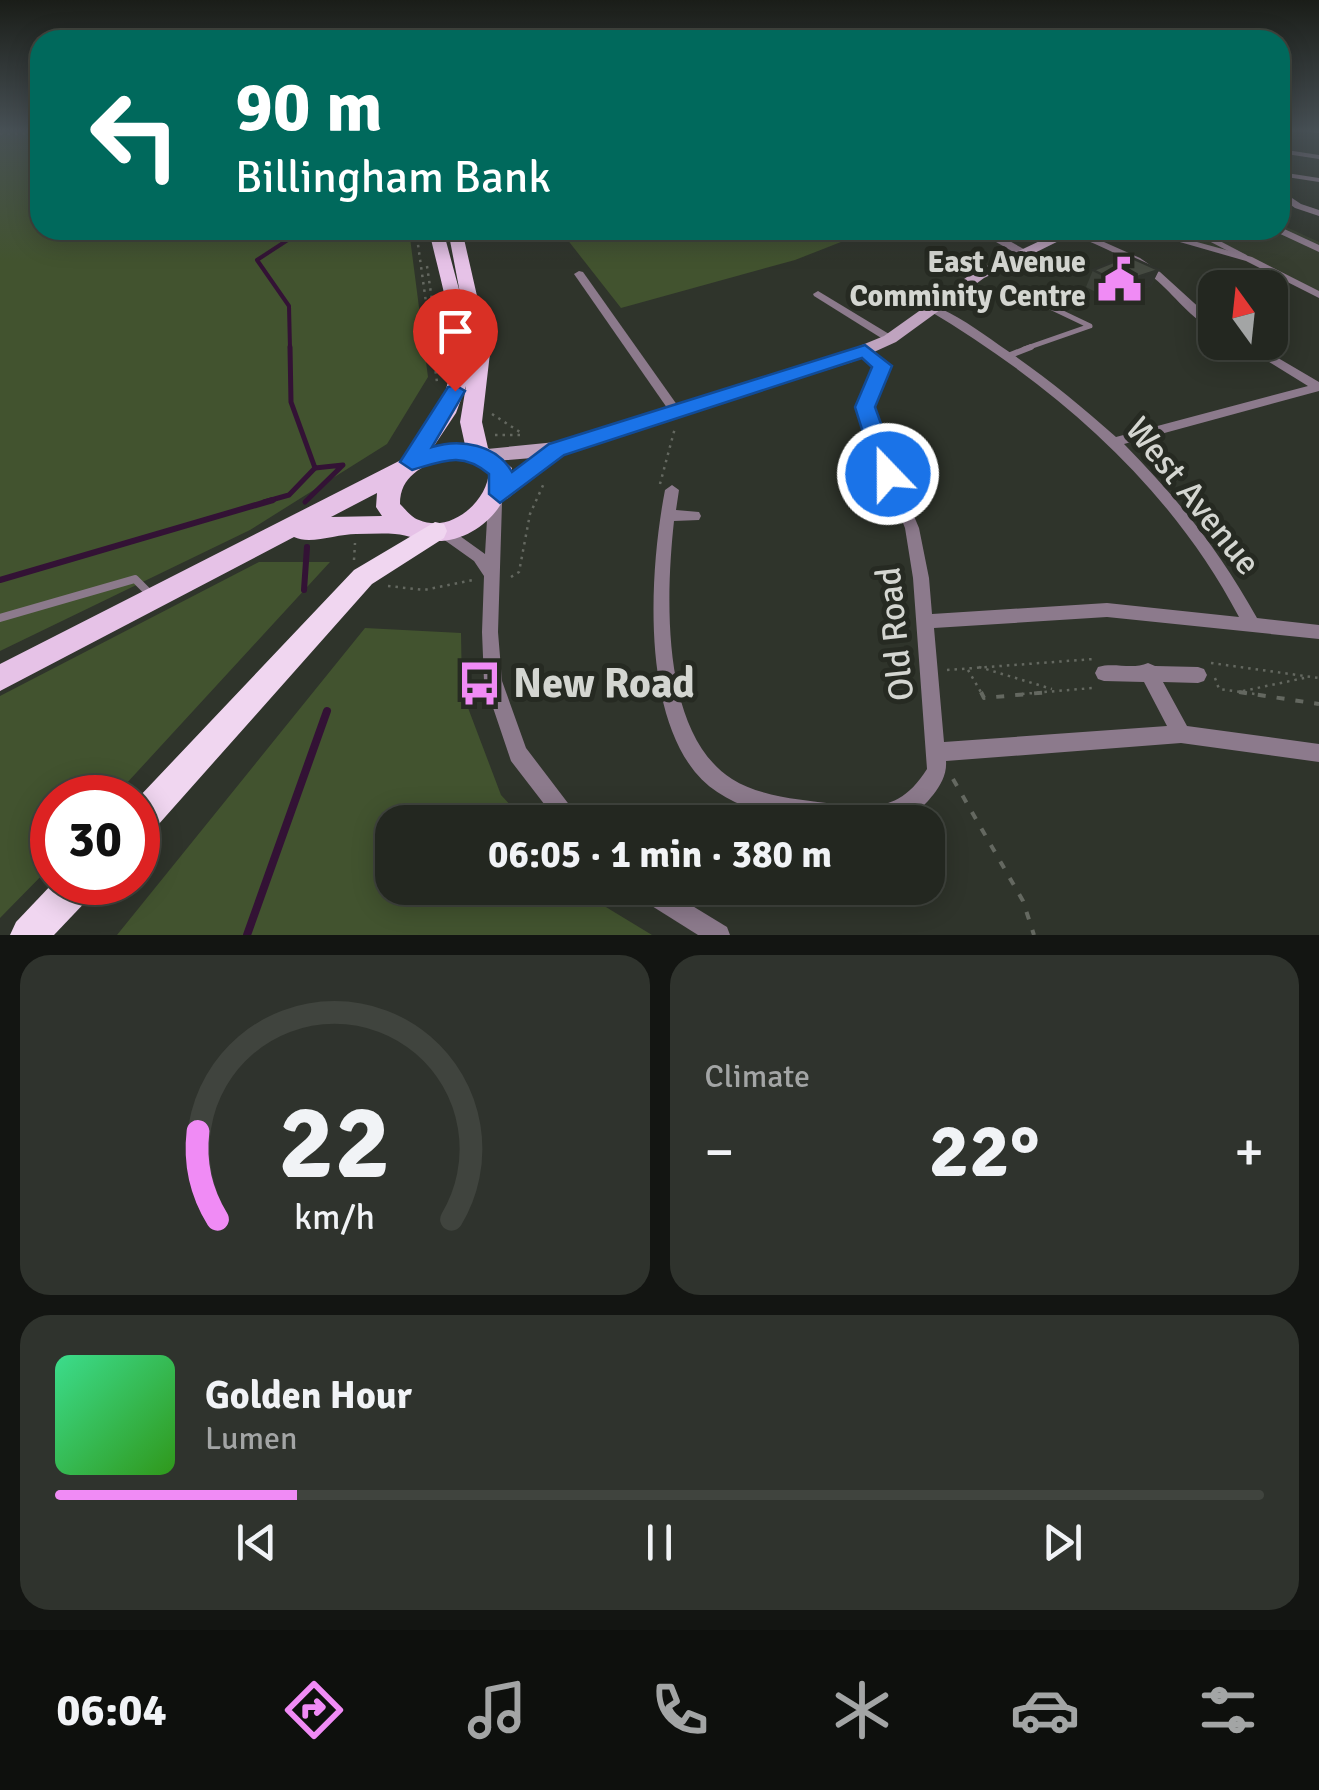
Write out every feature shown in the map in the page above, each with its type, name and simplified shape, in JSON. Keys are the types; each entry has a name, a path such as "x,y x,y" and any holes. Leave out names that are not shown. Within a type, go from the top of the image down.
{"highway":[{"path":"160,798 363,577 395,552 438,530"},
{"path":"29,935 58,905"}],"main road":[{"path":"406,525 388,507 391,482 446,411 458,379 456,337 438,240"},
{"path":"457,240 481,353 471,422 481,454 501,472 498,499"},
{"path":"0,678 445,450 481,454 556,449 865,350 890,339 1023,252 1051,240"},
{"path":"262,545 339,525 406,525 438,530 473,521 556,449"}],"street":[{"path":"1290,176 1319,180"},
{"path":"1290,200 1319,212"},
{"path":"1290,235 1319,249"},
{"path":"1000,240 1023,252"},
{"path":"1092,240 1158,275 1198,315"},
{"path":"1180,240 1249,259 1319,295"},
{"path":"580,274 676,412"},
{"path":"818,294 890,339"},
{"name":"West Avenue","path":"932,308 1008,356 1115,442 1236,590 1252,625"},
{"name":"Old Road","path":"865,350 882,366 868,396 867,419 912,528 938,752"},
{"path":"1273,360 1319,387"},
{"path":"1115,442 1319,387"},
{"path":"672,490 666,514 662,604 676,716 698,761 716,780 754,799 877,818 895,814 929,786 937,770 938,752 1181,734 1319,753"},
{"path":"498,499 490,654 504,718 518,754 557,805"},
{"path":"666,514 694,516"},
{"path":"438,530 479,557 492,574"},
{"path":"924,622 1106,610 1319,632"},
{"path":"1104,673 1203,669"},
{"path":"1148,671 1181,734"},
{"path":"671,905 719,935"}],"lane":[{"path":"1213,240 1249,259"},
{"path":"1008,356 1036,341 1062,342 1090,326 1048,306"},
{"path":"0,618 135,579 155,600"}],"path":[{"path":"420,240 440,387"},
{"path":"672,490 660,485 676,412"},
{"path":"339,525 337,536 357,548 350,571 363,577"},
{"path":"967,668 984,698 1100,687 1084,660"},
{"path":"979,667 1058,691"},
{"path":"1203,669 1219,689 1319,704"},
{"path":"1237,692 1312,676"},
{"path":"938,752 1023,901 1034,935"}],"shaded area":[{"path":"1290,229 1319,242 1319,295 1288,280 1288,270 1267,270 1238,256 1180,240 1290,240"}],"green space":[{"path":"0,174 30,174 30,240 410,240 428,377 387,444 250,530 0,651"},
{"path":"568,240 846,240 795,260 621,308"},
{"path":"259,562 330,562 134,775 30,775 30,887 0,918 0,696"},
{"path":"365,628 461,633 462,692 501,795 510,805 375,805 375,905 603,905 652,935 117,935 141,905 160,905 160,882"}],"building":[{"path":"1128,256 1159,270 1119,283 1093,270"}],"waterway":[{"path":"288,240 257,260 289,306 290,349"},
{"path":"290,347 291,402 315,468"},
{"path":"305,502 343,465 315,468"},
{"path":"264,502 289,495 315,468"},
{"path":"0,580 273,500"},
{"path":"304,590 307,547"},
{"path":"247,935 327,711"}],"place":[{"name":"East Avenue Comminity Centre","path":"1119,279"},
{"name":"New Road","path":"480,683"}],"route":[{"path":"455,391 412,462 445,450 484,455 501,472 500,494 556,449 865,350 882,366 865,407 875,447 888,474"}]}
